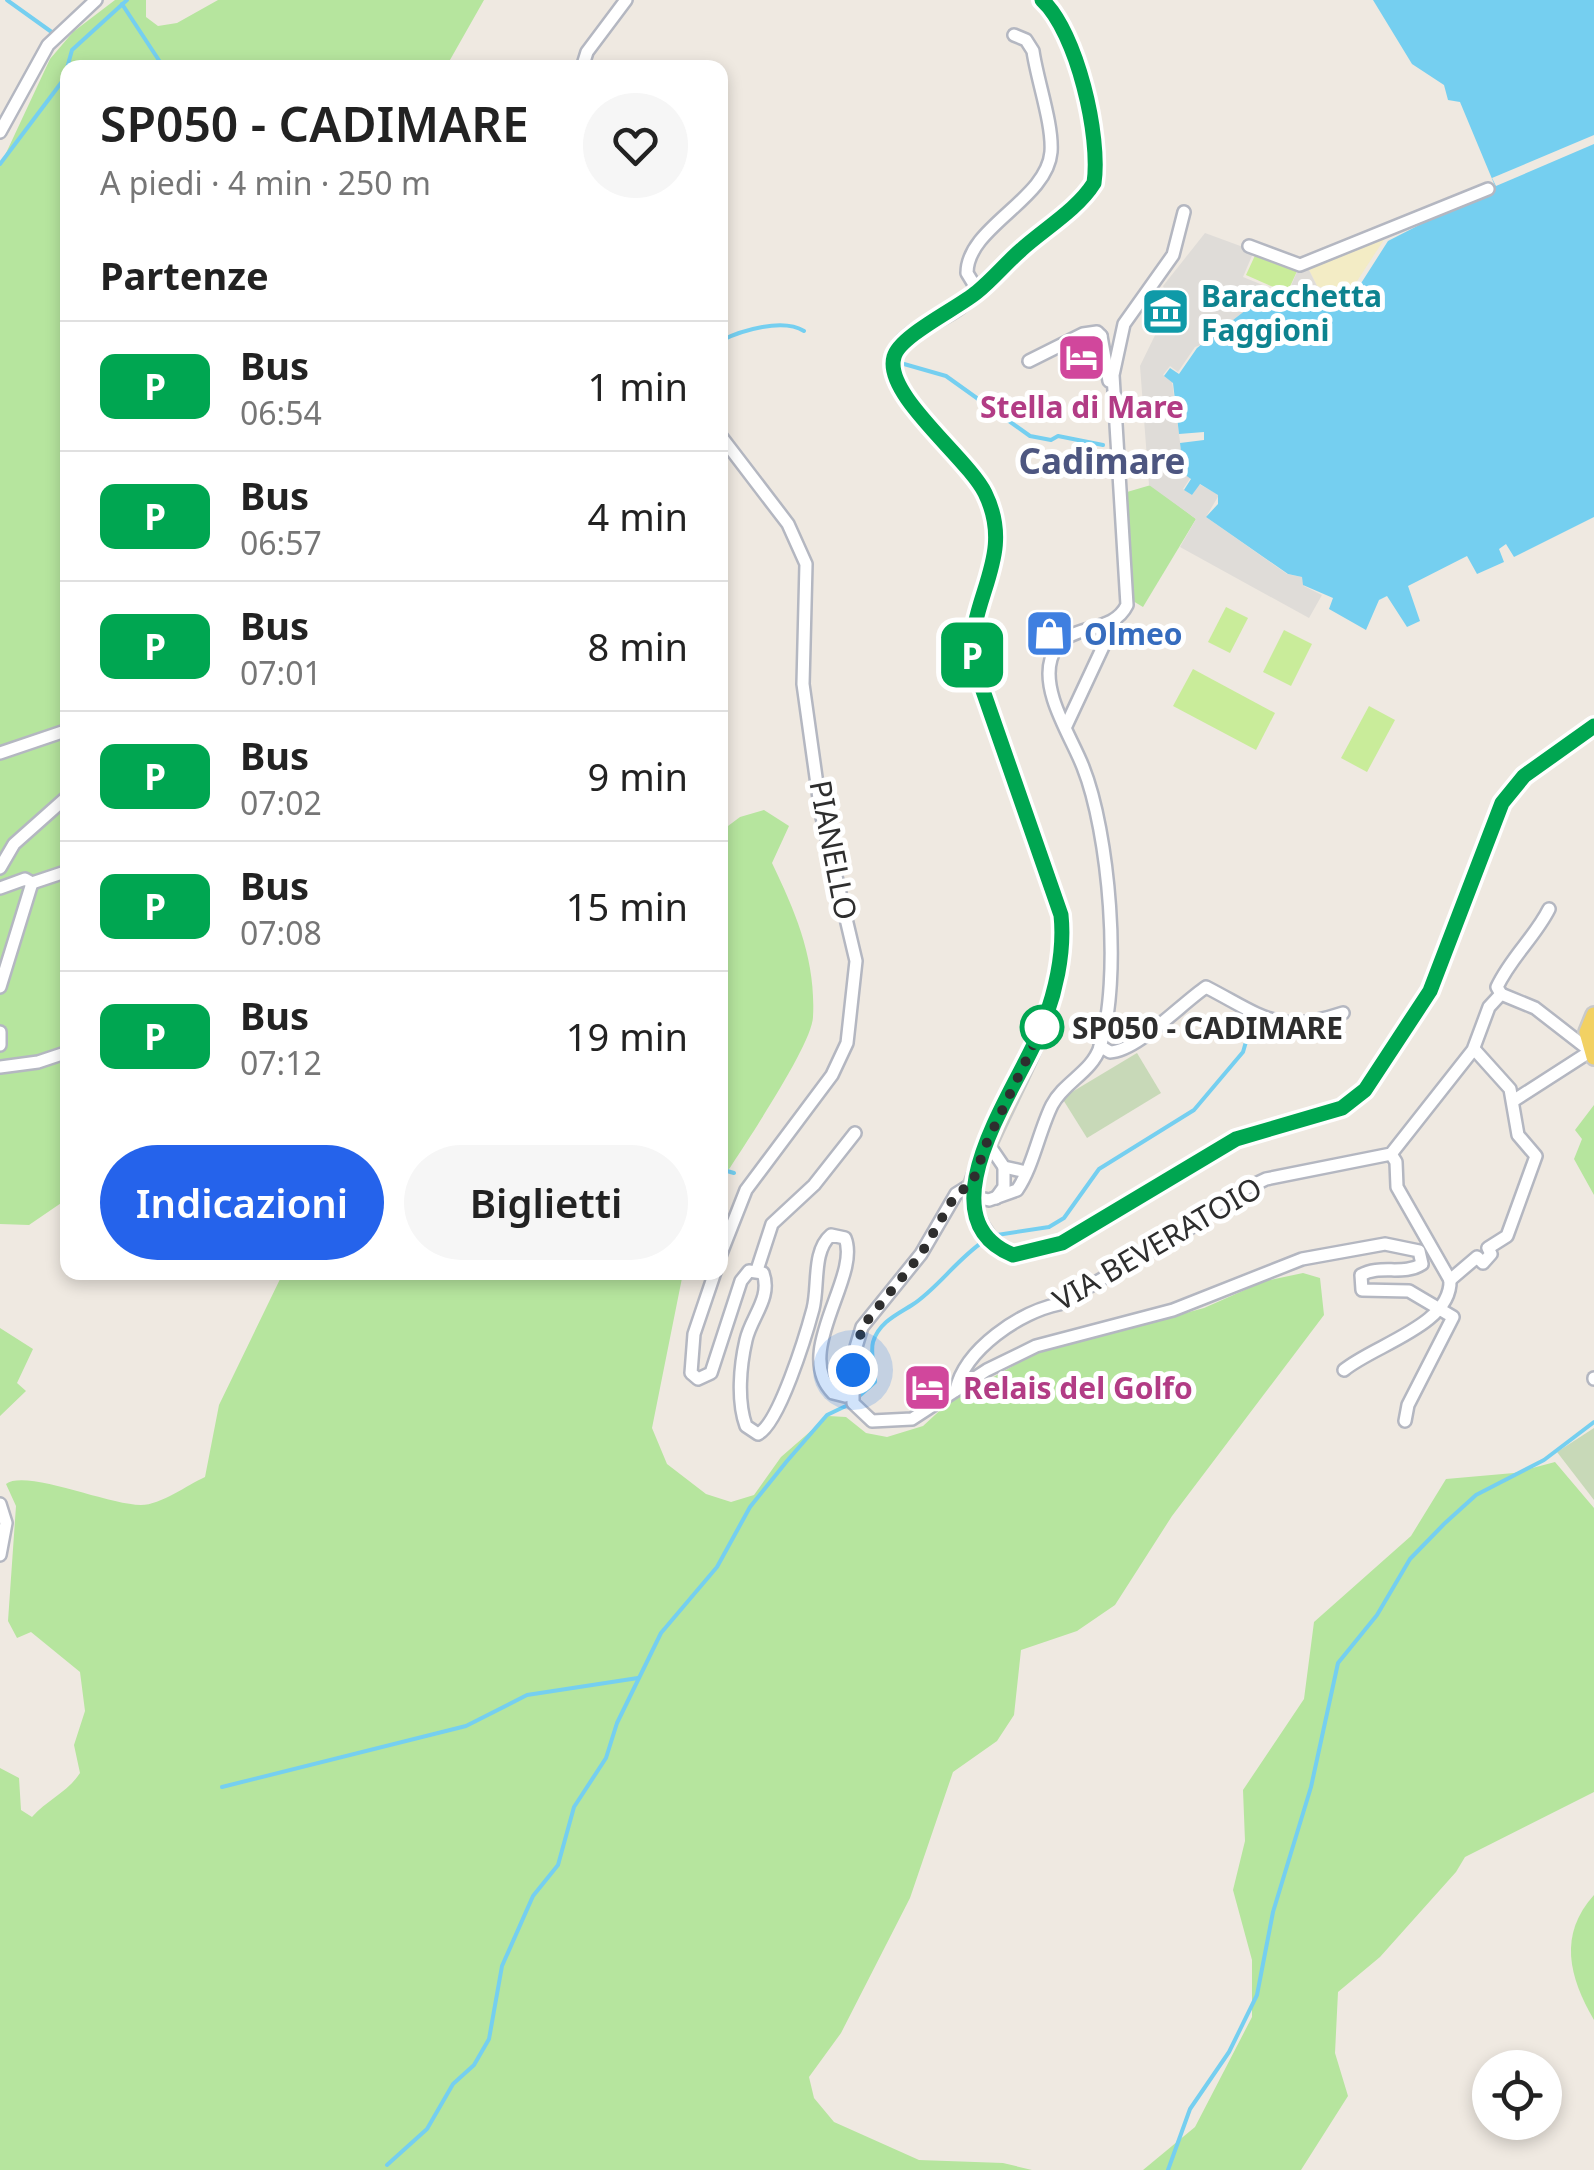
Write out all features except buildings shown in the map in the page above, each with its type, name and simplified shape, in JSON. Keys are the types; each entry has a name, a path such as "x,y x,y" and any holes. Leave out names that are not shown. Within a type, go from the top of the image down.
{"main road":[{"path":"1042,0 1062,22 1084,94 1096,153 1094,183 978,291 902,343 893,359 896,381 910,404 962,458 986,495 994,520 994,568 975,621 973,662 1061,915 1060,958 1042,1029 987,1142 972,1190 987,1234 1013,1255 1047,1248 1236,1139 1342,1108 1365,1090 1430,991 1502,803 1524,776 1594,726"},
{"path":"1592,1052 1587,1032 1594,1016"}],"street":[{"path":"0,132 48,45 96,0"},
{"path":"584,60 626,0"},
{"path":"978,291 966,273 966,262 1044,174 1051,154 1033,51 1026,40 1014,35"},
{"path":"1249,246 1300,266 1488,190"},
{"path":"1112,398 1124,324 1174,255 1184,212"},
{"path":"1101,336 1106,327 1113,327 1122,337"},
{"path":"1028,361 1083,334 1097,332 1101,336 1112,398 1128,592 1125,609 1114,621 1072,707 1065,730"},
{"name":"PIANELLO","path":"728,445 788,524 806,564 803,684 821,812 849,926 856,985 847,1043 832,1076 746,1190 728,1236"},
{"path":"1114,621 1066,636 1055,647 1048,686 1092,799 1110,932 1100,1046 1089,1066 1056,1096 1017,1190 996,1198 972,1190 956,1194 921,1254 862,1327 855,1342 852,1383 856,1410 882,1423 912,1419 1036,1346 1174,1310 1269,1270 1353,1246 1385,1244 1419,1251 1423,1260 1420,1268 1367,1270 1361,1275 1360,1288 1370,1293 1410,1291 1453,1317 1408,1406 1406,1422"},
{"path":"0,752 60,733"},
{"path":"0,868 14,844 60,803"},
{"path":"0,888 60,874"},
{"path":"0,987 32,883"},
{"path":"1513,1102 1592,1052 1535,1008 1500,994 1497,987 1539,930 1550,908"},
{"path":"1100,1046 1110,1052 1133,1046 1155,1024 1206,988 1269,1020 1302,1026 1343,1013"},
{"path":"1344,1370 1360,1357 1406,1334 1441,1307 1451,1292 1450,1280 1397,1187 1396,1162 1391,1154 1474,1048 1489,1007 1500,994"},
{"path":"0,1032 0,1045"},
{"path":"1450,1280 1477,1257 1483,1263 1491,1254 1488,1248 1492,1243 1506,1236 1536,1156 1518,1135 1510,1090 1474,1048"},
{"path":"0,1067 60,1055"},
{"path":"712,1280 690,1354 691,1373 698,1380 715,1367 741,1280 757,1270 772,1224 814,1185 855,1132"},
{"path":"987,1142 1004,1167 1004,1188 996,1198"},
{"name":"VIA BEVERATOIO","path":"956,1390 962,1370 994,1338 1035,1310 1060,1304 1193,1226 1224,1199 1266,1179 1391,1154"},
{"path":"1004,1167 1026,1172"},
{"path":"757,1270 766,1290 746,1338 741,1400 746,1426 758,1434 776,1416 813,1308 821,1248 831,1235 845,1238 848,1254 829,1312 822,1366 824,1381 834,1393 845,1396 852,1383"},
{"path":"0,1504 6,1532 0,1554"}],"green space":[{"path":"115,0 146,0 146,17 158,26 177,23 218,0 484,0 450,60 60,60 60,1204 29,1225 0,1224 0,166 50,59 73,32"},
{"path":"1258,249 1299,267 1287,293 1246,275"},
{"path":"1151,485 1196,519 1143,607 1133,601 1127,492"},
{"path":"1226,607 1248,618 1230,653 1208,642"},
{"path":"1284,630 1312,644 1291,686 1263,672"},
{"path":"1193,669 1275,713 1256,750 1173,706"},
{"path":"1369,706 1395,720 1367,772 1341,758"},
{"path":"764,810 789,826 772,863 803,937 811,976 813,1017 801,1051 728,1171 728,826 740,817"},
{"path":"1137,1053 1161,1093 1087,1138 1062,1098"},
{"path":"1594,1105 1594,1195 1574,1159 1582,1139 1575,1130"},
{"path":"1303,1273 1320,1278 1324,1315 1172,1516 1115,1605 1077,1631 1021,1650 1014,1715 997,1741 953,1772 910,1898 841,2033 809,2077 814,2098 834,2122 919,2160 1003,2163 1032,2170 0,2170 0,1768 19,1778 21,1810 32,1817 80,1773 74,1745 85,1711 80,1672 31,1632 17,1638 8,1621 16,1506 6,1484 31,1481 109,1500 149,1504 205,1477 219,1405 280,1280 682,1280 652,1428 667,1464 706,1494 731,1502 754,1495 781,1457 828,1416 846,1417 866,1433 887,1437 923,1426 948,1403 1034,1354 1204,1308 1265,1281"},
{"path":"0,1328 33,1349 17,1383 26,1391 0,1416"},
{"path":"1594,1428 1594,1500 1557,1452"},
{"path":"1555,1462 1594,1508 1594,1792 1465,1857 1380,1957 1338,1992 1335,2053 1348,2096 1301,2170 1143,2170 1195,2127 1252,2017 1252,1960 1233,1890 1245,1841 1243,1790 1304,1699 1314,1622 1411,1536 1446,1479 1514,1473"},
{"path":"1594,1895 1594,2020 1578,1988 1571,1956 1575,1925"}],"sand":[{"path":"1389,232 1348,295 1317,286 1307,266"}],"shaded area":[{"path":"1205,233 1254,251 1243,277 1287,295 1300,265 1307,266 1317,286 1298,303 1281,306 1264,297 1209,342 1195,347 1178,372 1170,366 1163,375 1172,381 1184,472 1191,477 1183,489 1192,495 1199,484 1219,495 1206,517 1287,574 1302,577 1304,586 1322,595 1309,618 1180,547 1196,519 1149,485 1140,366 1160,325 1175,320 1183,331 1163,286"}],"water":[{"path":"1373,0 1594,0 1594,517 1514,557 1506,544 1499,549 1504,562 1477,574 1467,556 1408,586 1420,621 1407,627 1387,596 1379,600 1366,630 1329,609 1333,598 1303,585 1302,577 1288,574 1206,517 1218,504 1218,495 1200,484 1192,495 1184,490 1191,479 1184,474 1180,443 1204,440 1204,432 1179,434 1173,383 1164,376 1170,368 1179,374 1197,348 1264,296 1291,304 1303,299 1312,287 1334,298 1351,299 1388,241 1495,186 1460,102 1448,100 1444,85 1412,64"}],"pier":[{"path":"1594,135 1594,144 1496,186 1492,178"}],"waterway":[{"path":"7,0 53,33"},
{"path":"69,60 72,50 127,0"},
{"path":"122,4 159,60"},
{"path":"0,164 60,84"},
{"path":"728,338 774,326 804,331"},
{"path":"904,364 946,376 1030,436 1051,440 1058,436 1103,445"},
{"path":"997,1235 1049,1227 1064,1218 1099,1169 1194,1110 1243,1052 1253,1018"},
{"path":"728,1171 734,1173"},
{"path":"857,1398 875,1382 872,1346 880,1329 984,1241"},
{"path":"387,2165 427,2129 453,2084 474,2065 489,2039 502,1966 533,1896 558,1865 574,1807 606,1758 617,1723 661,1633 717,1567 750,1507 787,1461 827,1415 850,1404"},
{"path":"1168,2170 1190,2109 1229,2052 1257,1995 1273,1912 1311,1787 1338,1663 1377,1615 1410,1559 1444,1524 1476,1495 1544,1460 1594,1422"},
{"path":"222,1787 466,1726 527,1695 638,1678"}],"bus line":[{"name":"P","path":"1042,0 1062,22 1084,94 1096,153 1094,183 1088,193 978,291 902,343 893,359 896,381 910,404 962,458 986,495 994,520 994,568 975,621 971,641 973,662 1032,839 1056,892 1063,932 1042,1029 987,1142 972,1184 972,1204 992,1241 1013,1255 1062,1243 1236,1139 1342,1108 1365,1090 1442,966 1502,803 1524,776 1594,726"}],"place":[{"name":"Baracchetta Faggioni","path":"1166,312"},
{"name":"Stella di Mare","path":"1082,357"},
{"name":"Olmeo","path":"1049,633"},
{"name":"SP050 - CADIMARE","path":"1042,1027"},
{"name":"Relais del Golfo","path":"928,1387"}],"district":[{"name":"Cadimare","path":"1102,460"}],"route":[{"path":"853,1370 855,1342 862,1327 921,1254 956,1194 972,1184 987,1142 1042,1027"}]}
